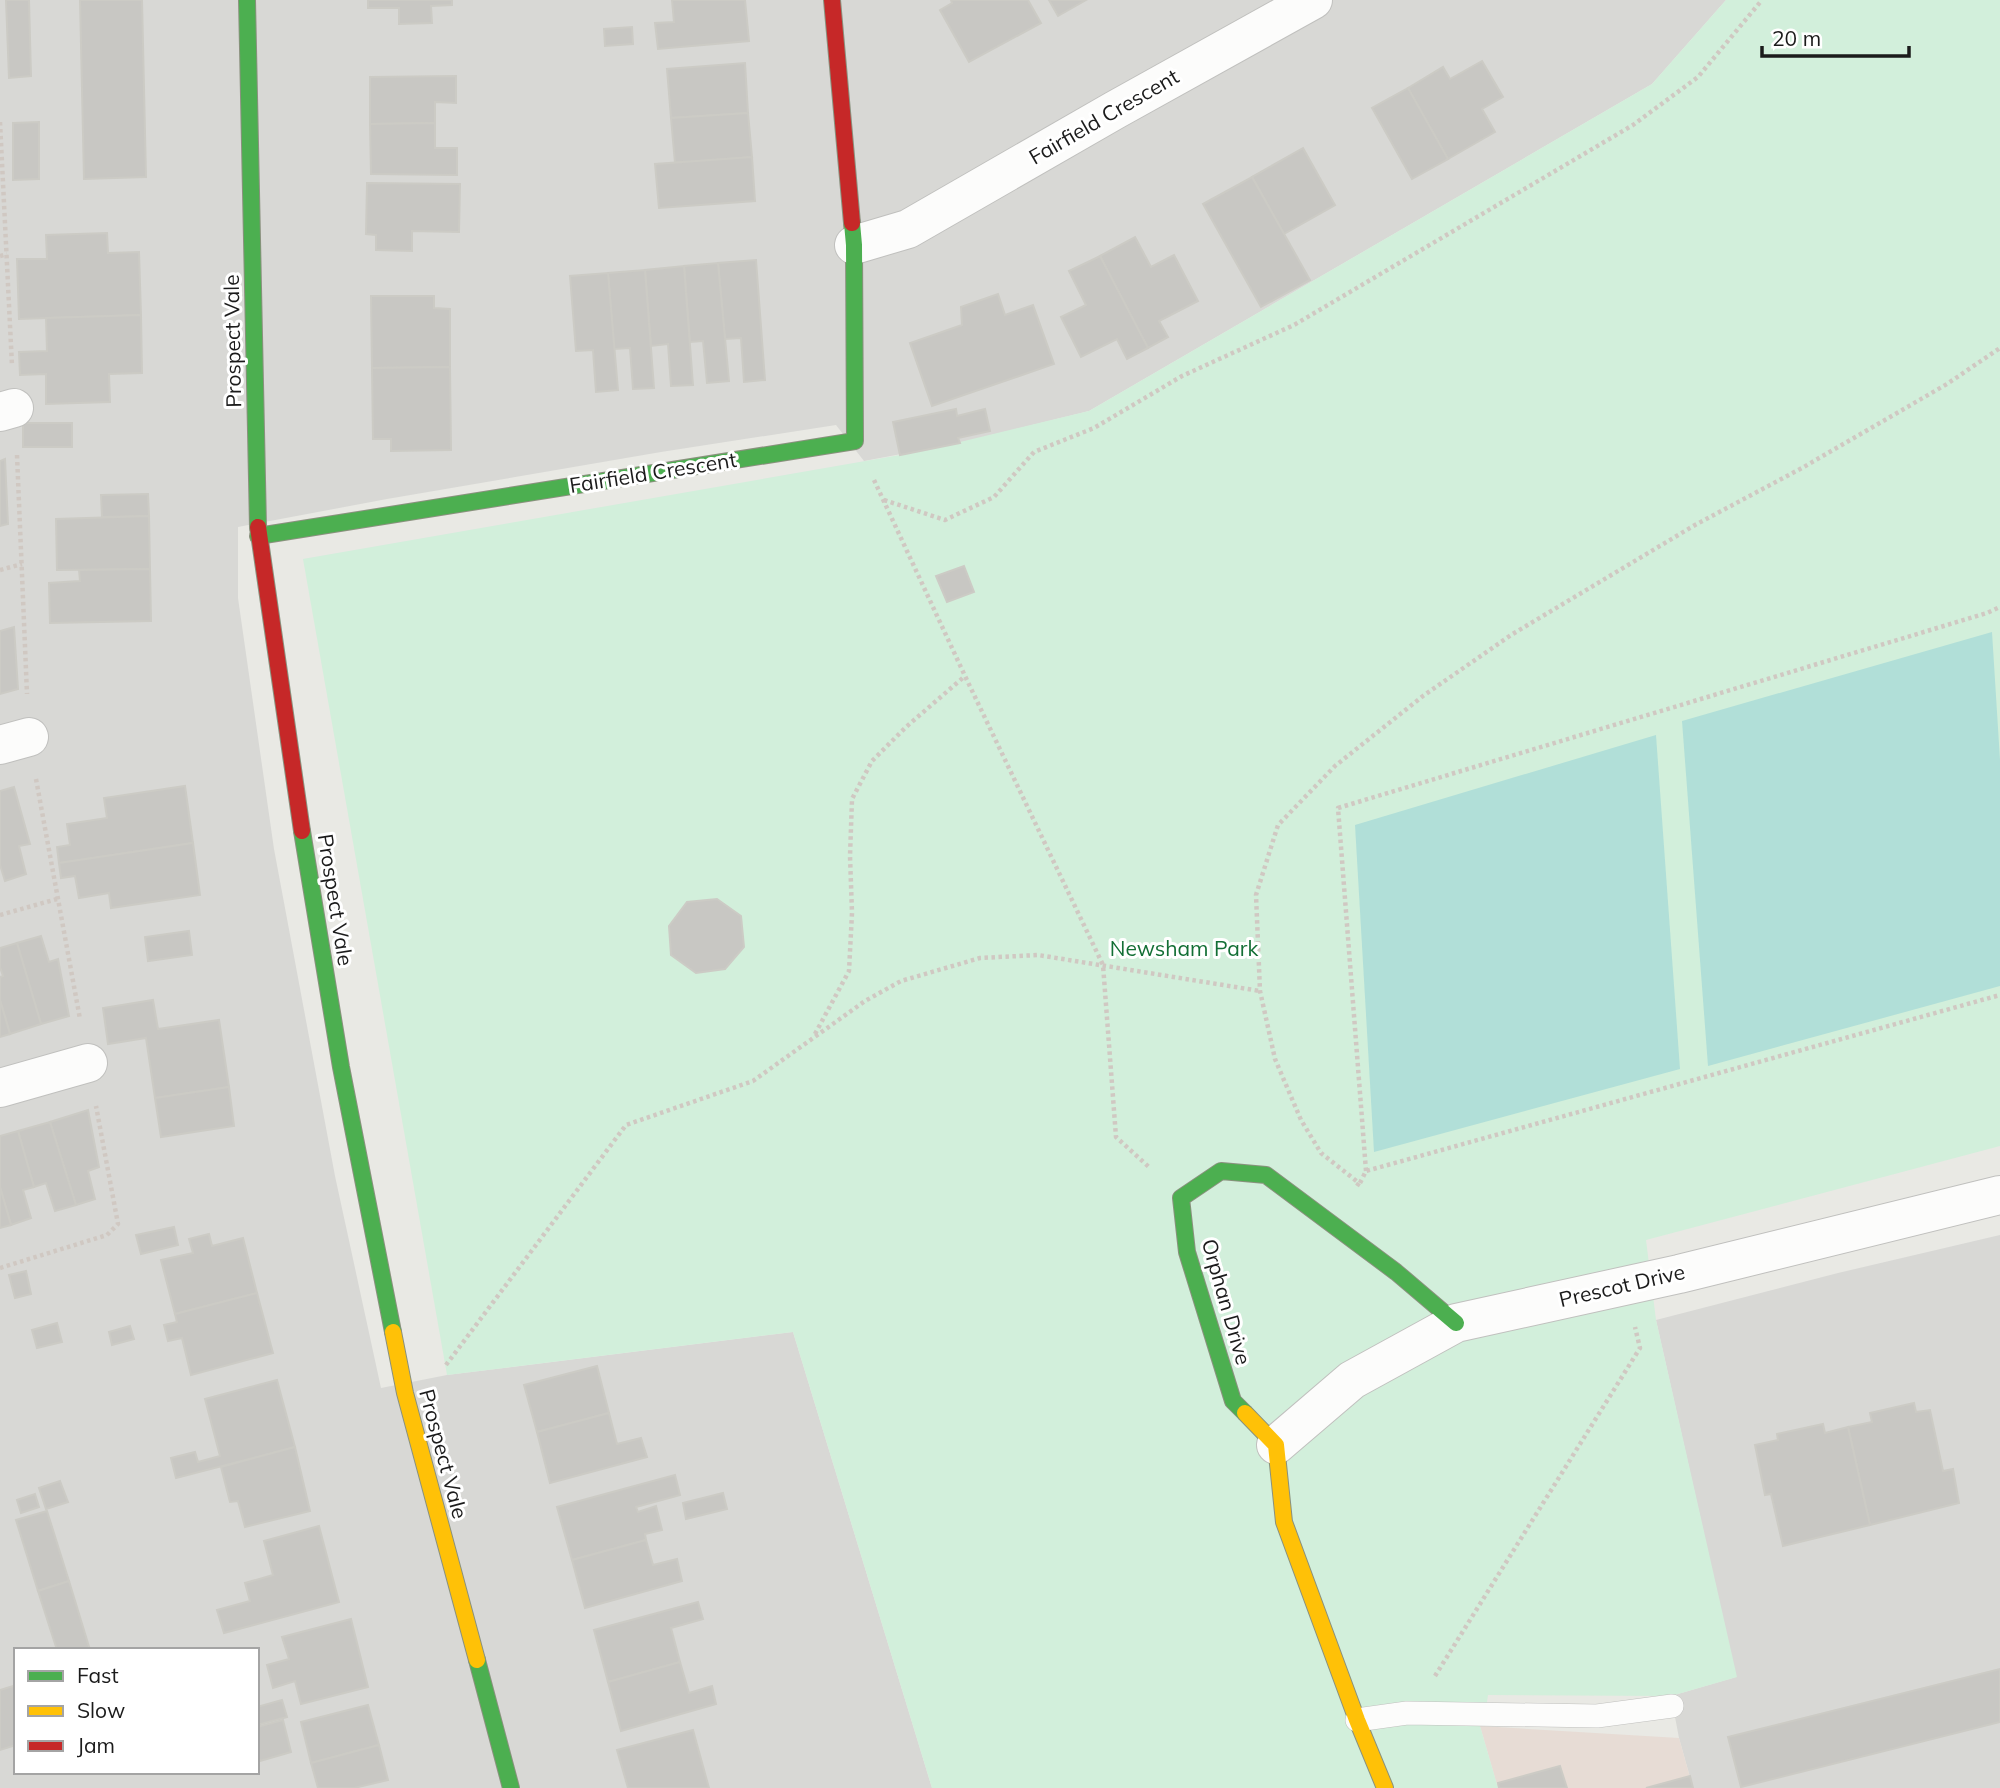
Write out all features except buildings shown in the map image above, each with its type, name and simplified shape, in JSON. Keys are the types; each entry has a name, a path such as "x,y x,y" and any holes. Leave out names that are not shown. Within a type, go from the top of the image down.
{"street":[{"name":"Prospect Vale","path":"247,0 258,536 341,1067 405,1393 511,1788"},
{"path":"832,0 854,245 855,441"},
{"name":"Fairfield Crescent","path":"854,245 908,229 1313,0"},
{"name":"Fairfield Crescent","path":"258,536 855,441"},
{"path":"0,1088 88,1063"},
{"path":"1181,1198 1221,1171 1266,1175 1396,1272 1456,1323"},
{"name":"Prescot Drive","path":"1276,1445 1352,1380 1456,1323 1626,1286 2000,1195"},
{"name":"Orphan Drive","path":"1181,1198 1187,1252 1233,1401 1276,1445"},
{"path":"1276,1445 1284,1522 1385,1788"}],"lane":[{"path":"1357,1720 1407,1713 1597,1716 1672,1706"}],"path":[{"path":"884,500 945,520 994,497 1034,452 1094,428 1182,376 1293,324 1633,125 1698,77 1762,0"},
{"path":"0,122 7,254 7,410 22,564 14,741 57,899 118,1224 107,1235 0,1268"},
{"path":"0,256 7,254"},
{"path":"1359,1183 1321,1153 1301,1120 1275,1059 1260,991 1255,895 1278,825 1335,766 1423,696 1511,635 1695,526 1947,384 2000,348"},
{"path":"855,441 1103,965 1116,1136 1181,1198"},
{"path":"0,570 22,564"},
{"path":"1329,1223 1366,1171 1338,808 2000,607"},
{"path":"814,1035 849,971 852,799 872,761 906,727 965,676"},
{"path":"0,915 57,899"},
{"path":"405,1393 445,1366 626,1125 752,1081 814,1035 901,981 980,958 1038,955 1260,991"},
{"path":"1366,1171 2000,995"},
{"path":"1407,1713 1426,1690 1640,1348 1626,1286"}],"shaded area":[{"path":"0,0 1726,0 1652,84 1089,411 960,443 864,461 836,425 661,452 238,527 238,598 274,849 335,1176 381,1388 447,1375 793,1332 932,1788 0,1788"},
{"path":"1992,632 2000,760 2000,986 1708,1066 1682,721"},
{"path":"1656,735 1680,1069 1374,1152 1355,825"},
{"path":"2000,1235 2000,1788 1693,1788 1671,1696 1736,1677 1656,1320"},
{"path":"1480,1726 1679,1738 1693,1788 1498,1788"}],"green space":[{"name":"Newsham Park","path":"1726,0 2000,0 2000,1146 1646,1240 1656,1320 1737,1677 1671,1696 1488,1695 1480,1726 1498,1788 932,1788 793,1332 447,1375 303,559 900,455 1089,411 1652,84"}],"traffic: fast":[{"path":"247,0 258,527"},
{"path":"258,536 855,441 852,223"},
{"path":"302,831 341,1067 393,1332"},
{"path":"1245,1413 1233,1401 1187,1252 1181,1198 1221,1171 1266,1175 1396,1272 1456,1323"},
{"path":"477,1660 511,1788"}],"traffic: slow":[{"path":"393,1332 405,1393 477,1660"},
{"path":"1245,1413 1276,1445 1284,1522 1385,1788"}],"traffic: jam":[{"path":"832,0 852,223"},
{"path":"258,527 302,831"}]}
